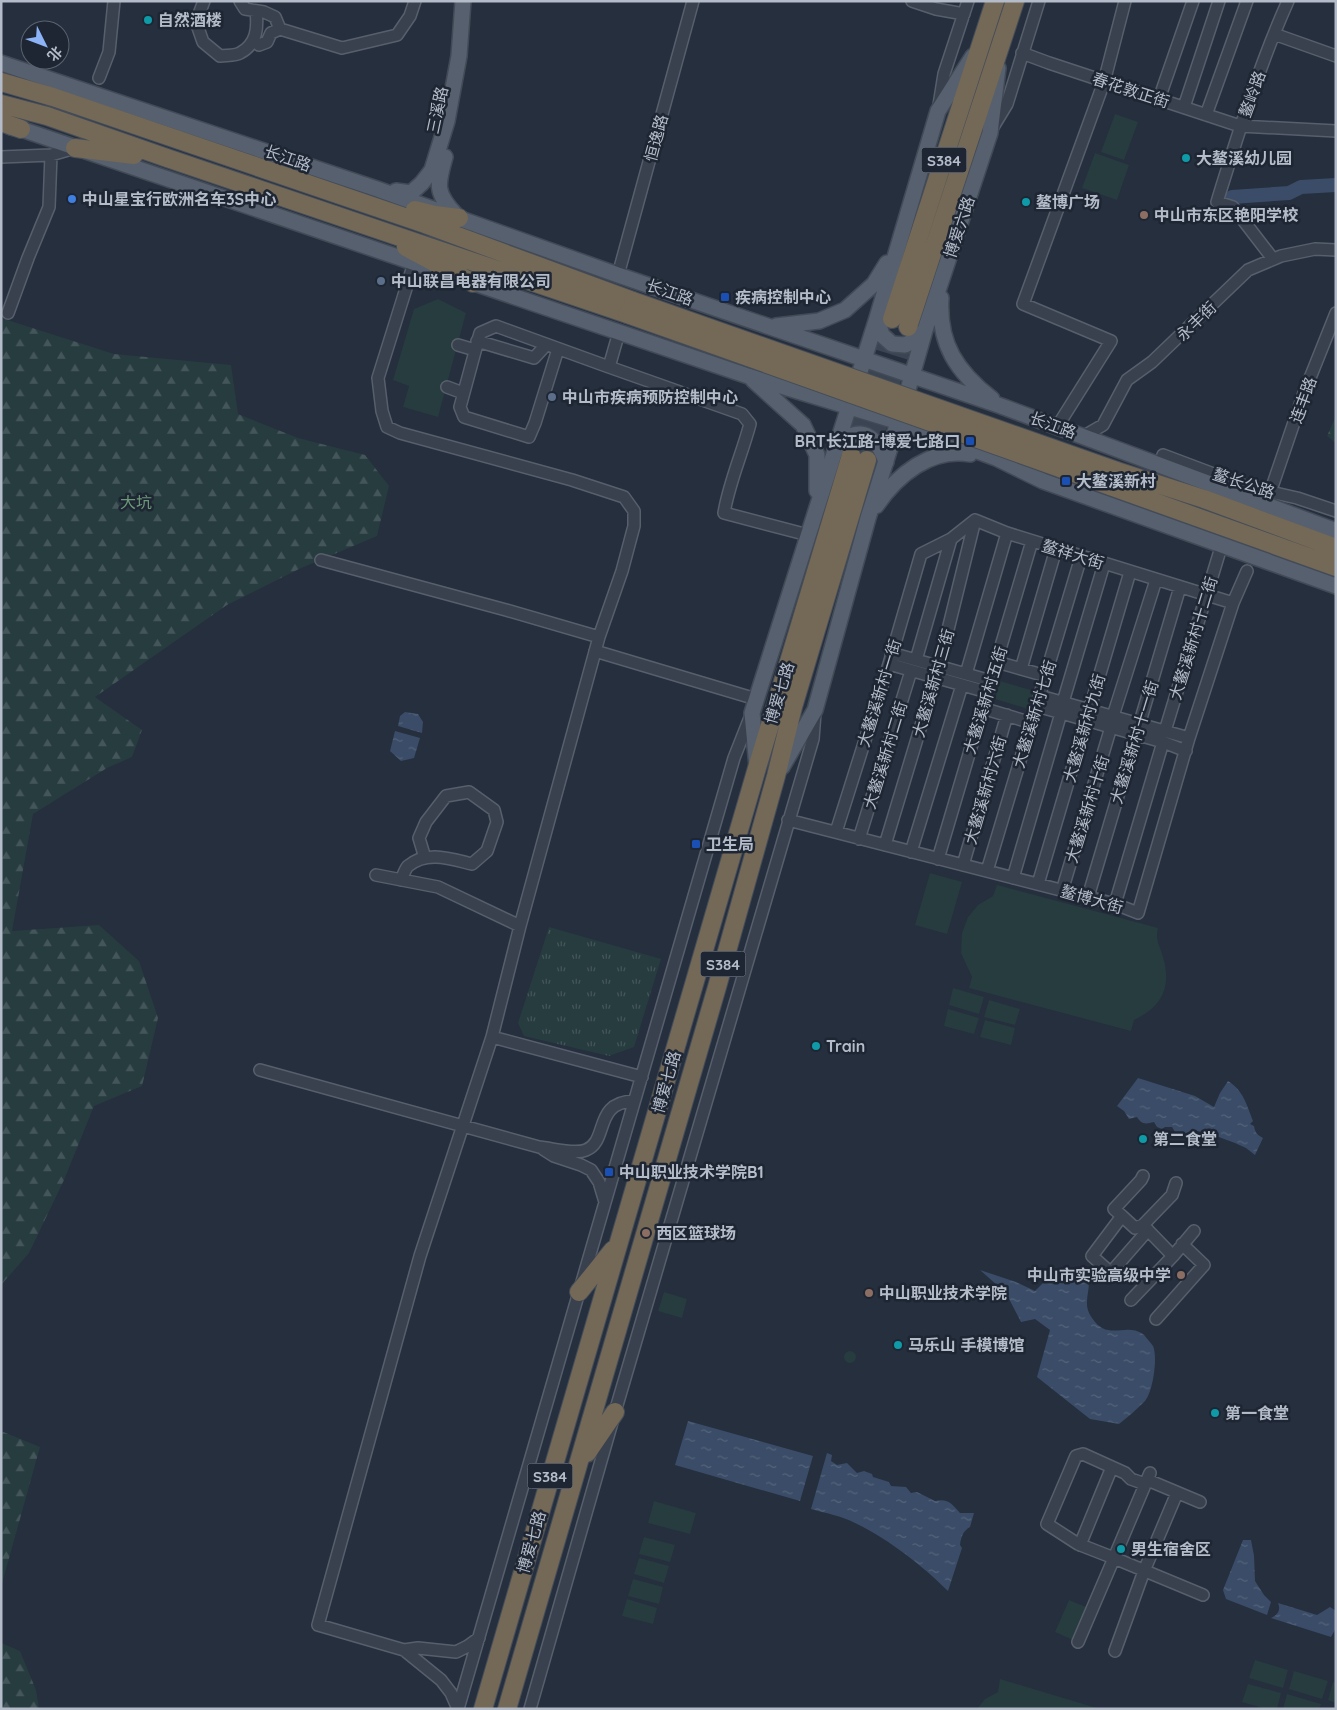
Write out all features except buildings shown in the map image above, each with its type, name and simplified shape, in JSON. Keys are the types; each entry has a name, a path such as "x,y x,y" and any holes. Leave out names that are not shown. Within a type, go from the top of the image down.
{"highway":[{"name":"S384","path":"884,319 995,1"},
{"name":"博爱六路","path":"916,328 1015,1"},
{"name":"长江路","path":"1,82 53,97 425,224 630,308"},
{"name":"长江路","path":"1,104 47,116 385,231 630,308 1114,478 1210,521 1336,567"},
{"path":"1,123 21,128"},
{"path":"75,148 167,158"},
{"path":"344,196 358,195 435,215 458,218"},
{"path":"385,231 406,247 473,283"},
{"name":"博爱七路","path":"483,1709 757,768 851,455"},
{"name":"博爱七路","path":"507,1709 717,987 776,776 851,455"},
{"name":"长江路","path":"1114,478 1204,499 1336,548"},
{"path":"579,1292 618,1244"},
{"path":"577,1468 614,1412"}],"main road":[{"name":"三溪路","path":"377,189 411,193 432,170 447,121 459,56 462,1"},
{"name":"三溪路","path":"458,218 443,202 439,186 454,121 465,56 469,1"},
{"path":"916,328 915,340 905,345 892,344 882,335 897,247 938,111 982,42"},
{"path":"990,133 1002,42"},
{"name":"长江路","path":"1,63 377,189 618,275 1001,406 1336,532"},
{"path":"21,128 748,376 899,422 996,458 1043,481 1336,586"},
{"name":"博爱六路","path":"899,422 912,375 916,328 942,279 990,133"},
{"path":"771,326 818,322 845,310 874,284 897,247"},
{"path":"942,279 940,314 946,343 956,365 979,389 1001,406"},
{"path":"864,358 884,319"},
{"path":"780,386 819,389 831,375 830,364 801,337"},
{"name":"博爱七路","path":"752,713 818,506 851,455 849,406 864,358"},
{"path":"748,376 804,425 817,456 818,506"},
{"path":"776,776 815,710 868,518 899,422"},
{"path":"1030,474 1019,455 1026,433 1033,426 1053,426"},
{"path":"851,455 848,438 860,435 872,438 882,448 886,462"},
{"path":"868,518 885,493 908,471 937,455 956,452 996,458"},
{"path":"1210,521 1277,564"},
{"path":"1265,522 1336,532"},
{"path":"752,713 757,768"}],"street":[{"path":"99,78 109,52 114,1"},
{"path":"204,1 196,22 203,42 220,56 240,54 254,41 258,27 256,11"},
{"path":"240,1 245,10 256,11 275,17 280,29"},
{"path":"254,41 260,45 267,42 271,33 280,29 342,48 397,35 410,16 415,1"},
{"name":"恒逸路","path":"618,275 693,1"},
{"path":"912,1 936,9 964,14"},
{"path":"938,111 944,74 968,1"},
{"name":"博爱六路","path":"990,133 1007,104 1039,1"},
{"path":"1053,426 1111,341 1023,304 1104,82 1125,1"},
{"path":"1159,99 1193,1"},
{"path":"1184,107 1219,1"},
{"path":"1206,115 1247,1"},
{"name":"鳌岭路","path":"1288,1 1240,126 1336,131"},
{"path":"1274,34 1336,56"},
{"name":"春花敦正街","path":"1022,53 1240,126"},
{"path":"1240,126 1217,202 1233,207 1273,259"},
{"path":"1,157 52,155 75,148"},
{"path":"8,313 49,207 52,155"},
{"name":"永丰街","path":"1084,436 1103,426 1127,380 1152,362 1248,270 1281,256 1315,249 1336,250"},
{"path":"414,263 378,378 382,411 387,426 400,433 572,480 624,497 634,511 634,526 622,571 595,651 520,926 492,1037 420,1256 318,1625 404,1650 441,1680 451,1694 458,1709"},
{"name":"连丰路","path":"1272,488 1304,393 1336,313"},
{"path":"558,349 529,437 464,417 460,406 480,333 496,326 742,414 750,424 744,449 726,499 724,513 808,535"},
{"path":"609,367 619,332"},
{"path":"458,345 476,346 534,358 546,345"},
{"path":"447,387 463,393"},
{"name":"鳌长公路","path":"1160,465 1163,454 1248,488 1297,498 1336,511"},
{"path":"951,539 975,520"},
{"name":"鳌祥大街","path":"975,520 1007,533 1233,603"},
{"name":"大鳌溪新村三街","path":"885,845 937,672 975,520"},
{"name":"大鳌溪新村五街","path":"911,852 1007,533"},
{"name":"大鳌溪新村一街","path":"836,832 921,554 951,539"},
{"name":"大鳌溪新村二街","path":"859,838 914,665 951,539"},
{"name":"大鳌溪新村五街","path":"938,859 1032,541"},
{"name":"大鳌溪新村十二街","path":"1115,904 1205,595 1222,544"},
{"path":"1021,669 1056,548"},
{"name":"大鳌溪新村七街","path":"987,871 1082,556"},
{"path":"321,560 599,637"},
{"path":"1013,878 1104,564"},
{"path":"1233,603 1247,571"},
{"name":"大鳌溪新村九街","path":"1038,884 1130,572"},
{"name":"大鳌溪新村十街","path":"1062,891 1156,580"},
{"name":"大鳌溪新村十一街","path":"1088,897 1180,587"},
{"name":"鳌博大街","path":"788,820 1115,904 1138,913 1189,738 1233,603"},
{"path":"595,651 756,699"},
{"path":"890,659 989,687"},
{"path":"997,662 1046,676"},
{"path":"1038,701 1164,737 1189,738"},
{"path":"982,708 1032,723"},
{"path":"530,1709 614,1412 813,739 815,710"},
{"path":"458,1709 734,758 752,713"},
{"name":"大鳌溪新村六街","path":"962,865 1007,715"},
{"path":"1164,737 1186,751"},
{"path":"401,880 408,867 425,858 440,856 472,864 487,851 497,822 494,810 469,792 446,796 426,822 419,838 425,858"},
{"path":"376,875 438,887 520,926"},
{"path":"492,1037 642,1077"},
{"path":"260,1070 462,1126 539,1146 575,1152 587,1150 596,1141 606,1115 612,1109 626,1102 634,1101"},
{"path":"539,1146 554,1156 591,1170 599,1182 605,1203"},
{"path":"1143,1176 1114,1209 1135,1228 1145,1227"},
{"path":"1122,1216 1092,1256 1109,1275 1172,1195 1176,1183"},
{"path":"1145,1227 1173,1256"},
{"path":"1131,1300 1194,1231"},
{"path":"1156,1319 1204,1265 1182,1244"},
{"path":"1145,1484 1083,1454 1076,1456 1047,1524 1080,1545 1203,1595"},
{"path":"1080,1545 1112,1467"},
{"path":"1078,1642 1150,1472"},
{"path":"1145,1484 1150,1481 1200,1502"},
{"path":"1115,1651 1144,1571 1177,1493"},
{"path":"404,1650 418,1648 456,1652 479,1638"}],"green space":[{"path":"1115,114 1138,122 1124,160 1101,152"},
{"path":"1095,153 1129,165 1117,200 1082,188"},
{"path":"438,299 466,313 438,417 403,407 409,386 393,380 414,309"},
{"name":"大坑","path":"1,318 114,354 231,365 238,414 298,438 365,455 389,486 377,536 299,569 227,605 95,697 142,730 132,757 107,768 33,814 12,931 99,925 139,961 158,1018 142,1086 94,1106 64,1180 29,1253 1,1285"},
{"path":"1336,416 1336,443 1327,436"},
{"path":"1000,681 1034,691 1028,709 995,699"},
{"path":"930,873 962,882 947,934 915,925"},
{"path":"997,885 1158,928 1157,940 1163,957 1166,978 1165,987 1158,1002 1144,1015 1134,1020 1131,1031 969,988 972,977 961,953 962,933 968,917 978,905 993,896"},
{"path":"549,927 661,959 634,1047 609,1056 524,1036 518,1023"},
{"path":"953,988 984,997 979,1014 949,1005"},
{"path":"989,1000 1020,1009 1015,1025 984,1017"},
{"path":"948,1009 979,1018 974,1034 944,1026"},
{"path":"985,1020 1015,1028 1011,1045 980,1037"},
{"path":"664,1292 687,1299 682,1318 658,1311"},
{"path":"852,1351 855,1352 855,1362 848,1363 845,1362 844,1355 845,1352"},
{"path":"1,1431 40,1447 1,1587"},
{"path":"654,1501 696,1513 690,1534 648,1523"},
{"path":"644,1537 675,1545 670,1562 639,1554"},
{"path":"639,1558 669,1566 664,1583 634,1574"},
{"path":"633,1579 663,1587 659,1604 628,1596"},
{"path":"627,1599 657,1608 653,1624 622,1616"},
{"path":"1069,1600 1086,1607 1073,1640 1055,1632"},
{"path":"1,1643 20,1651 36,1690 39,1709 1,1709"},
{"path":"1255,1660 1288,1670 1283,1688 1249,1678"},
{"path":"1294,1671 1328,1681 1322,1699 1289,1689"},
{"path":"1000,1679 1100,1709 977,1709 985,1699 998,1692"},
{"path":"1333,1682 1336,1683 1336,1703 1328,1700"},
{"path":"1248,1684 1281,1693 1277,1709 1266,1709 1242,1702"},
{"path":"1287,1694 1321,1704 1319,1709 1283,1709"}],"water":[{"path":"405,712 418,714 423,722 422,733 398,726 400,716"},
{"path":"395,731 420,738 414,758 401,761 390,751"},
{"path":"1138,1078 1195,1096 1214,1107 1228,1081 1241,1093 1253,1121 1250,1124 1254,1126 1259,1136 1263,1138 1255,1155 1246,1148 1208,1133 1192,1130 1188,1134 1177,1135 1172,1127 1162,1129 1157,1127 1154,1122 1144,1123 1137,1117 1129,1119 1124,1111 1117,1106"},
{"path":"1078,1268 1089,1278 1087,1308 1098,1325 1110,1330 1136,1331 1143,1334 1153,1346 1155,1358 1154,1374 1148,1397 1119,1424 1090,1419 1037,1377 1050,1330 1035,1319 1021,1322 1006,1293 980,1270 1016,1282 1035,1291 1053,1273"},
{"path":"688,1421 813,1456 800,1501 675,1465"},
{"path":"827,1453 832,1455 831,1461 837,1465 847,1463 857,1473 864,1471 872,1474 873,1477 889,1482 891,1486 906,1487 911,1493 917,1492 935,1501 947,1501 960,1513 974,1513 970,1527 962,1537 960,1545 962,1548 948,1591 916,1562 880,1536 850,1521 811,1509"},
{"path":"1243,1540 1251,1540 1255,1581 1271,1602 1267,1615 1226,1599 1223,1590"},
{"path":"1278,1603 1317,1615 1330,1607 1336,1611 1336,1628 1331,1637 1271,1618 1278,1612"}],"waterway":[{"path":"1232,197 1289,193 1301,187 1336,185"}],"tunnel":[{"path":"851,455 892,319"},
{"path":"867,460 908,327"}],"place":[{"name":"自然酒楼","path":"148,20"},
{"name":"大鳌溪幼儿园","path":"1186,158"},
{"name":"中山星宝行欧洲名车3S中心","path":"72,199"},
{"name":"鳌博广场","path":"1026,202"},
{"name":"中山市东区艳阳学校","path":"1144,215"},
{"name":"中山联昌电器有限公司","path":"381,281"},
{"name":"疾病控制中心","path":"725,297"},
{"name":"中山市疾病预防控制中心","path":"552,397"},
{"name":"BRT长江路-博爱七路口","path":"970,441"},
{"name":"大鳌溪新村","path":"1066,481"},
{"name":"卫生局","path":"696,844"},
{"name":"Train","path":"816,1046"},
{"name":"第二食堂","path":"1143,1139"},
{"name":"中山职业技术学院B1","path":"609,1172"},
{"name":"西区篮球场","path":"646,1233"},
{"name":"中山市实验高级中学","path":"1181,1275"},
{"name":"中山职业技术学院","path":"869,1293"},
{"name":"马乐山 手模博馆","path":"898,1345"},
{"name":"第一食堂","path":"1215,1413"},
{"name":"男生宿舍区","path":"1121,1549"}]}
